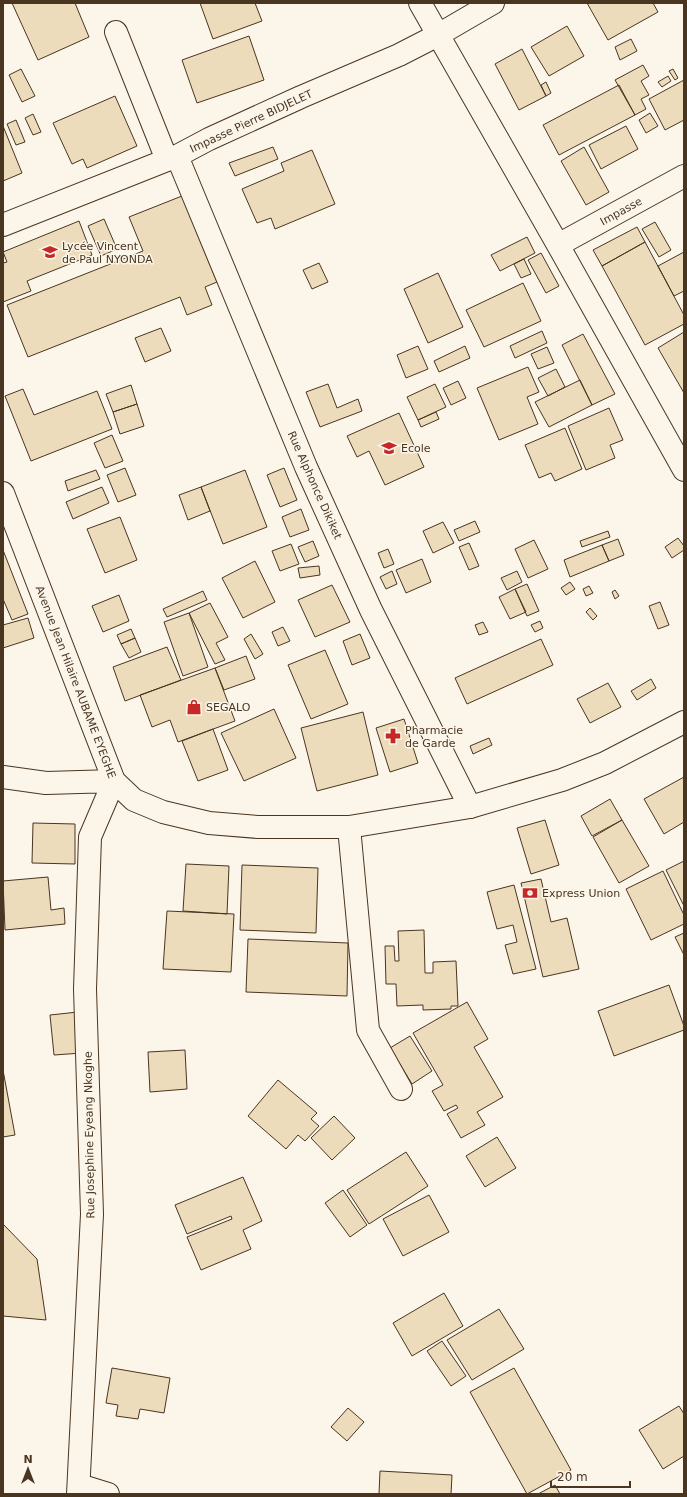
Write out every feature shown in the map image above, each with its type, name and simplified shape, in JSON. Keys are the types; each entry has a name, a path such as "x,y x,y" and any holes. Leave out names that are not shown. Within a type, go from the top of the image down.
{"street":[{"path":"420,3 492,132 683,465"},
{"name":"Impasse Pierre BIDJELET","path":"3,225 172,158 209,139 301,97 399,55 438,35 493,3"},
{"name":"Rue Alphonce Dikiket","path":"116,32 306,467 371,610 470,807"},
{"name":"Impasse","path":"558,245 684,176"},
{"name":"Avenue Jean Hilaire AUBAME EYEGHE","path":"3,493 114,781 134,800 163,812 209,823 258,827 349,827 470,807 562,780 605,763 684,722"},
{"path":"3,778 46,783 114,781"},
{"name":"Rue Josephine Eyeang Nkoghe","path":"78,1490 92,1214 85,989 90,837 114,781"},
{"path":"349,827 368,1030 401,1089"},
{"path":"78,1490 108,1494"}],"building":[{"path":"12,3 75,3 89,37 38,60"},
{"path":"200,3 255,3 262,21 213,39"},
{"path":"587,3 653,3 658,12 608,40"},
{"path":"567,26 584,56 549,76 531,47"},
{"path":"249,36 264,80 197,103 182,60"},
{"path":"631,39 637,51 620,60 615,47"},
{"path":"522,49 546,96 519,110 495,64"},
{"path":"643,65 649,76 641,81 649,95 641,99 646,109 635,115 615,80"},
{"path":"21,69 35,96 22,102 9,75"},
{"path":"673,69 678,78 675,80 669,71"},
{"path":"668,76 671,81 662,87 658,82"},
{"path":"684,80 684,120 665,130 649,99"},
{"path":"546,82 551,93 546,96 541,85"},
{"path":"619,85 635,115 559,155 543,125"},
{"path":"115,96 137,146 87,168 83,159 72,164 53,123"},
{"path":"650,113 658,126 646,133 639,120"},
{"path":"33,114 41,132 33,135 25,118"},
{"path":"16,120 25,142 16,145 7,124"},
{"path":"3,126 22,173 3,181"},
{"path":"626,126 638,149 601,169 589,145"},
{"path":"273,147 278,159 235,176 229,163"},
{"path":"584,147 609,192 586,205 561,161"},
{"path":"312,150 335,204 275,229 271,218 257,223 242,189 284,171 281,163"},
{"path":"182,196 217,282 205,287 212,305 187,315 180,297 28,357 7,305 143,251 129,217"},
{"path":"104,219 117,249 101,256 88,226"},
{"path":"79,221 92,255 27,281 31,291 3,302 3,263 7,262 3,252"},
{"path":"655,222 671,250 659,257 642,229"},
{"path":"637,227 645,242 602,266 593,250"},
{"path":"527,237 535,253 500,271 491,255"},
{"path":"645,242 684,315 684,324 645,345 602,266"},
{"path":"684,252 684,291 674,296 658,266"},
{"path":"541,253 559,286 546,293 528,260"},
{"path":"524,259 531,274 521,278 514,264"},
{"path":"319,263 328,282 312,289 303,270"},
{"path":"438,273 463,327 428,343 404,289"},
{"path":"523,283 541,321 484,347 466,310"},
{"path":"161,328 171,351 145,362 135,338"},
{"path":"542,331 547,343 515,358 510,346"},
{"path":"684,332 684,393 658,348"},
{"path":"583,334 615,394 592,405 562,345"},
{"path":"418,346 428,369 406,378 397,355"},
{"path":"465,346 470,358 439,372 434,361"},
{"path":"547,347 554,363 538,369 531,354"},
{"path":"528,367 539,392 527,397 538,424 499,440 477,388"},
{"path":"556,369 565,387 548,396 538,378"},
{"path":"580,380 592,405 549,427 535,402"},
{"path":"458,381 466,398 451,405 443,388"},
{"path":"328,384 337,408 358,399 362,411 320,427 306,392"},
{"path":"435,384 446,407 418,420 407,397"},
{"path":"131,385 137,404 113,412 106,394"},
{"path":"23,389 34,415 97,391 112,429 31,461 5,396"},
{"path":"137,404 144,426 120,434 113,412"},
{"path":"609,408 623,440 610,445 615,458 586,470 568,426"},
{"path":"436,412 439,419 421,427 418,420"},
{"path":"399,413 424,467 385,485 369,451 357,457 347,436"},
{"path":"565,428 582,469 555,481 551,473 539,478 525,445"},
{"path":"112,435 123,461 105,468 94,443"},
{"path":"125,468 136,495 118,502 107,475"},
{"path":"284,468 297,500 280,507 267,475"},
{"path":"96,470 100,479 68,491 65,481"},
{"path":"245,470 267,527 223,544 201,487"},
{"path":"102,487 109,503 73,519 66,502"},
{"path":"201,487 210,511 188,520 179,495"},
{"path":"301,509 309,530 290,537 282,517"},
{"path":"120,517 137,560 105,573 87,529"},
{"path":"475,521 480,532 459,541 454,530"},
{"path":"443,522 454,543 433,553 423,531"},
{"path":"608,531 610,537 582,547 580,541"},
{"path":"678,538 684,546 684,550 672,558 665,547"},
{"path":"618,539 624,555 609,561 602,545"},
{"path":"534,540 548,569 528,578 515,549"},
{"path":"313,541 319,556 305,562 298,547"},
{"path":"469,543 479,566 469,570 459,547"},
{"path":"291,544 299,564 280,571 272,551"},
{"path":"602,545 609,561 570,577 564,560"},
{"path":"388,549 394,564 384,568 378,553"},
{"path":"3,550 28,614 12,620 3,599"},
{"path":"422,559 431,582 406,593 396,570"},
{"path":"255,561 275,602 243,618 222,578"},
{"path":"319,566 320,575 300,578 298,568"},
{"path":"392,571 397,584 386,589 380,577"},
{"path":"517,571 522,582 507,590 501,578"},
{"path":"570,582 575,589 566,595 561,588"},
{"path":"527,584 539,611 527,616 515,589"},
{"path":"332,585 350,622 315,637 298,600"},
{"path":"589,586 593,593 586,596 583,589"},
{"path":"515,589 526,612 510,619 499,597"},
{"path":"615,590 619,596 615,599 612,592"},
{"path":"203,591 207,600 167,617 163,609"},
{"path":"119,595 129,621 103,632 92,606"},
{"path":"660,602 669,625 658,629 649,606"},
{"path":"210,603 228,637 216,643 225,660 215,664 189,613"},
{"path":"590,608 597,616 593,620 586,612"},
{"path":"189,613 208,667 183,676 164,622"},
{"path":"28,618 34,638 3,648 3,625"},
{"path":"540,621 543,628 535,632 531,625"},
{"path":"483,622 488,632 479,635 475,625"},
{"path":"283,627 290,641 278,646 272,632"},
{"path":"131,629 135,638 121,644 117,635"},
{"path":"251,634 263,654 255,659 244,639"},
{"path":"360,634 370,658 352,665 343,641"},
{"path":"135,638 141,652 129,658 121,644"},
{"path":"541,639 553,665 467,704 455,678"},
{"path":"167,647 181,680 125,701 113,667"},
{"path":"325,650 348,704 311,719 288,665"},
{"path":"246,656 255,679 224,690 215,668"},
{"path":"215,668 235,721 178,742 170,720 152,727 140,695"},
{"path":"651,679 656,688 637,700 631,691"},
{"path":"608,683 621,707 590,723 577,699"},
{"path":"274,709 296,758 244,781 221,733"},
{"path":"363,712 378,775 317,791 301,728"},
{"path":"404,719 418,763 390,772 376,728"},
{"path":"213,729 228,770 198,781 182,741"},
{"path":"489,738 492,745 473,754 470,746"},
{"path":"684,777 684,822 664,834 644,799"},
{"path":"610,799 622,820 592,836 581,816"},
{"path":"545,820 559,865 531,874 517,828"},
{"path":"622,820 649,866 619,883 593,837"},
{"path":"33,823 75,824 75,864 32,863"},
{"path":"684,861 684,906 666,870"},
{"path":"186,864 229,866 227,914 183,911"},
{"path":"242,865 318,868 316,933 240,930"},
{"path":"663,871 684,915 684,924 651,940 626,889"},
{"path":"48,877 51,910 64,908 65,924 5,930 3,881"},
{"path":"541,879 551,922 567,918 579,969 543,977 521,883"},
{"path":"514,885 536,969 513,974 505,945 517,942 513,925 497,929 487,892"},
{"path":"167,911 234,914 231,972 163,969"},
{"path":"424,930 425,973 433,973 433,962 456,961 458,1006 451,1006 451,1009 423,1010 423,1005 397,1006 396,984 386,984 385,946 394,946 395,961 399,961 398,931"},
{"path":"684,933 684,955 675,937"},
{"path":"248,939 348,943 347,996 246,992"},
{"path":"669,985 684,1026 684,1030 614,1056 598,1011"},
{"path":"467,1002 488,1039 474,1047 503,1097 477,1112 485,1125 461,1138 447,1114 458,1108 456,1105 444,1111 432,1091 443,1085 413,1033"},
{"path":"78,1012 82,1053 54,1055 50,1015"},
{"path":"410,1036 432,1071 412,1084 390,1048"},
{"path":"185,1050 187,1089 150,1092 148,1052"},
{"path":"3,1070 15,1135 3,1137"},
{"path":"278,1080 317,1113 311,1119 319,1126 305,1141 298,1135 286,1149 248,1116"},
{"path":"334,1116 355,1138 332,1160 311,1138"},
{"path":"497,1137 516,1168 485,1187 466,1156"},
{"path":"406,1152 428,1186 369,1224 347,1190"},
{"path":"243,1177 262,1221 243,1230 251,1249 201,1270 187,1237 232,1219 231,1216 187,1234 175,1205"},
{"path":"343,1190 367,1225 350,1237 325,1203"},
{"path":"429,1195 449,1232 403,1256 383,1219"},
{"path":"3,1224 37,1259 46,1320 3,1316"},
{"path":"444,1293 463,1326 412,1356 393,1323"},
{"path":"499,1309 524,1349 472,1380 447,1340"},
{"path":"442,1341 466,1376 451,1386 427,1351"},
{"path":"112,1368 170,1378 164,1413 140,1409 138,1419 116,1416 118,1405 106,1403"},
{"path":"514,1368 571,1470 527,1494 470,1392"},
{"path":"679,1406 684,1414 684,1456 663,1469 639,1430"},
{"path":"348,1408 364,1422 347,1441 331,1427"},
{"path":"380,1471 452,1475 451,1494 379,1494"},
{"path":"555,1485 560,1494 538,1494"}],"place":[{"name":"Lycée Vincent de Paul NYONDA","path":"50,252"},
{"name":"Ecole","path":"389,448"},
{"name":"SEGALO","path":"194,707"},
{"name":"Pharmacie de Garde","path":"393,736"},
{"name":"Express Union","path":"530,893"}]}
